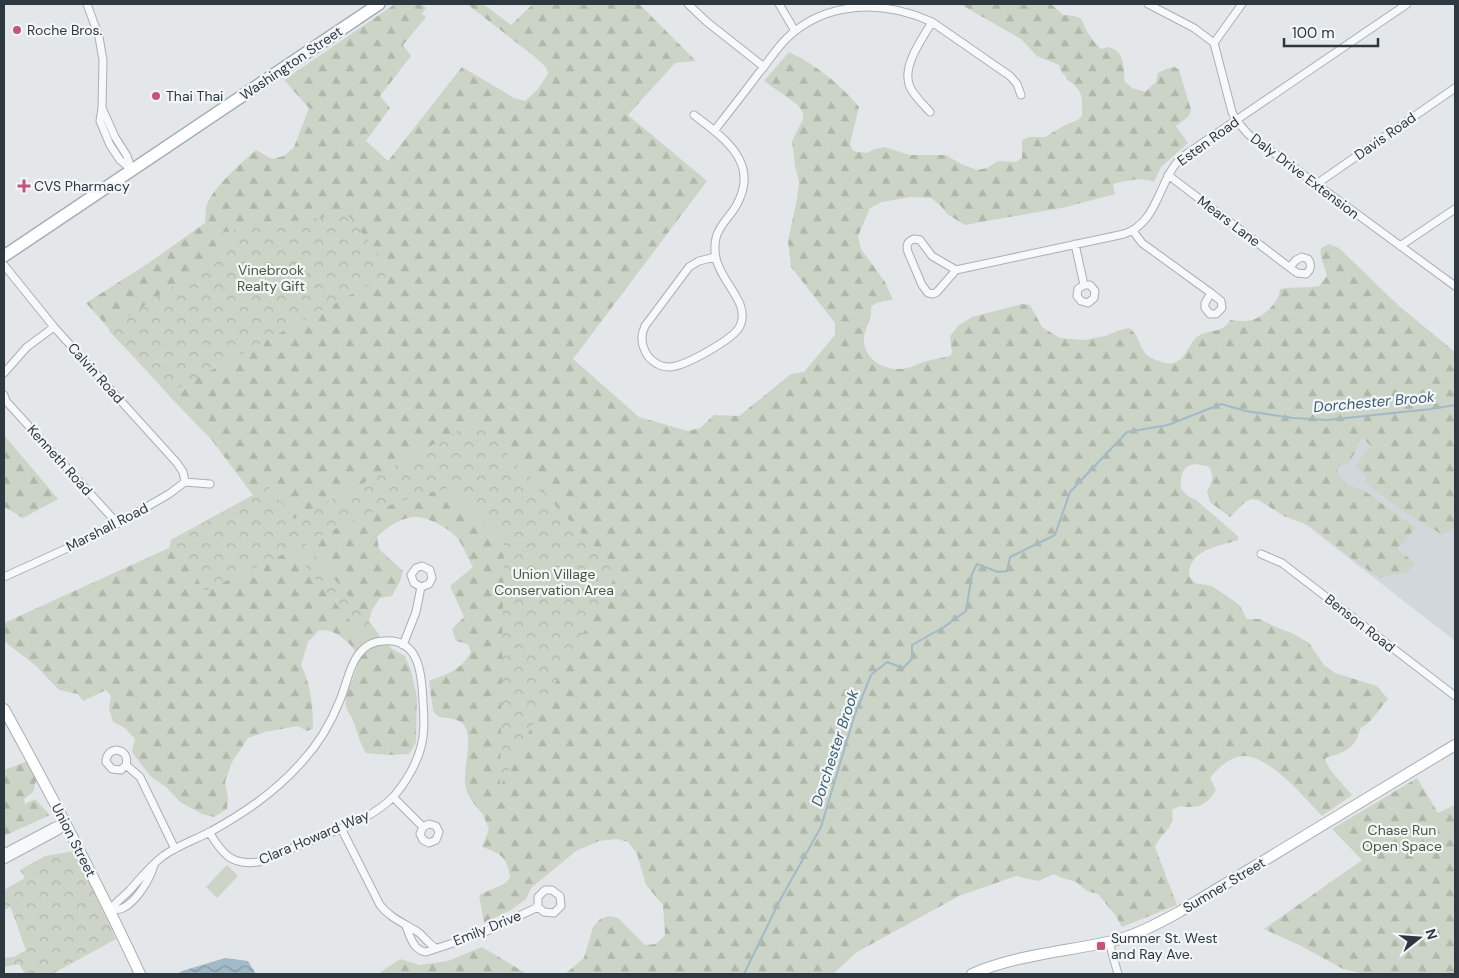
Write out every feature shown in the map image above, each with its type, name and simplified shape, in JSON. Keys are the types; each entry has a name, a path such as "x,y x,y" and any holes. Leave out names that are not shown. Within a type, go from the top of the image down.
{"main road":[{"name":"Washington Street","path":"4,256 379,4"},
{"name":"Union Street","path":"4,709 66,823 140,974"},
{"name":"Sumner Street","path":"972,974 1014,959 1109,942 1153,926 1455,745"}],"street":[{"path":"87,4 102,50 102,108 100,121 107,140 120,160 131,170"},
{"path":"688,4 707,22 764,66"},
{"path":"779,4 795,31"},
{"path":"1148,4 1194,28 1214,43 1242,4"},
{"name":"Esten Road","path":"1133,230 1148,216 1173,165 1182,157 1406,4"},
{"path":"714,131 778,48 795,31 821,16 848,5 897,8 932,22 1010,76 1017,84 1021,95"},
{"path":"930,112 911,89 907,73 911,60 932,22"},
{"name":"Daly Drive Extension","path":"1214,43 1229,102 1236,120 1248,134 1455,286"},
{"name":"Davis Road","path":"1315,184 1455,88"},
{"path":"694,115 732,146 740,160 744,176 740,198 718,231 715,246 715,257 723,278 740,303 742,314 740,325 728,338 684,363 670,367 657,364 649,358 642,345 645,326 689,267 699,260 715,257"},
{"name":"Mears Lane","path":"1168,175 1290,267"},
{"path":"1400,246 1455,209"},
{"path":"956,270 932,256 920,240 914,239 908,243 908,252 922,285 928,293 934,294 956,270 1133,230 1142,242 1211,293"},
{"path":"1075,244 1084,285"},
{"name":"Calvin Road","path":"4,265 54,327 177,463 183,472 185,482"},
{"path":"4,372 27,347 54,327"},
{"name":"Kenneth Road","path":"4,396 6,401 117,524"},
{"path":"185,482 210,484"},
{"name":"Marshall Road","path":"4,578 117,524 185,482"},
{"name":"Benson Road","path":"1261,554 1282,562 1455,696"},
{"path":"110,910 122,909 135,898 151,874 154,865 174,849 246,811 284,782 306,758 334,713 354,662 363,649 372,643 383,641 394,642 404,646 416,612 421,587"},
{"name":"Clara Howard Way","path":"209,832 218,847 226,855 241,862 249,863 273,856 341,828 374,812 393,797 408,777 416,762 422,746 424,731 420,666 412,652 404,646"},
{"path":"126,765 140,778 174,849"},
{"path":"393,797 423,827"},
{"path":"4,853 55,826 66,823"},
{"path":"4,860 58,831 66,823"},
{"name":"Emily Drive","path":"341,828 380,905 387,914 420,934 429,944 436,948"},
{"name":"Emily Drive","path":"406,926 412,941 419,950 426,952 483,933 538,907"},
{"path":"1109,942 1118,974"}],"shaded area":[{"path":"1455,378 1455,641 1251,482"}],"green space":[{"path":"395,4 421,4 426,8 422,14 426,17 403,45 411,56 380,96 390,108 366,141 388,161 462,67 514,98 525,101 538,89 548,74 546,67 535,57 467,4 483,4 511,25 533,4 639,4 696,61 675,63 628,115 707,181 573,359 639,417 688,431 700,428 714,415 739,416 791,374 804,372 835,335 835,323 791,267 788,241 799,182 792,141 803,119 803,113 798,105 764,81 789,52 827,76 859,107 850,144 853,151 867,153 884,147 910,155 946,155 961,164 977,170 987,168 998,161 1016,162 1022,158 1022,140 1029,137 1045,137 1065,125 1078,120 1082,116 1082,99 1079,90 1066,79 1059,65 1037,56 1021,39 960,4 1051,4 1063,15 1079,18 1091,38 1101,49 1109,47 1118,53 1123,61 1125,82 1132,88 1145,92 1156,82 1158,73 1175,67 1179,70 1191,110 1189,116 1176,126 1188,143 1161,167 1154,182 1139,179 1113,184 1115,194 1066,207 965,225 947,214 931,198 911,197 882,202 870,208 858,236 861,249 885,282 893,300 878,302 871,307 871,316 864,337 865,347 871,358 887,368 907,368 950,356 952,353 950,336 958,326 972,317 1022,304 1030,305 1042,327 1060,338 1084,340 1105,336 1129,328 1147,355 1164,363 1172,363 1181,359 1197,337 1223,327 1230,320 1249,321 1264,314 1278,298 1280,289 1319,286 1327,276 1321,259 1321,248 1329,244 1339,248 1399,306 1455,352 1455,528 1441,534 1402,510 1364,482 1367,477 1355,466 1371,446 1363,438 1356,446 1358,448 1347,465 1340,465 1337,469 1338,474 1349,485 1363,490 1416,528 1397,549 1415,563 1406,574 1395,574 1380,578 1310,526 1284,516 1258,500 1252,499 1245,502 1230,517 1210,502 1207,491 1212,482 1212,474 1209,467 1195,464 1186,467 1183,471 1181,489 1238,536 1238,540 1206,550 1194,560 1190,567 1189,576 1195,583 1212,586 1234,601 1240,606 1247,619 1259,619 1294,634 1309,643 1324,665 1335,673 1377,686 1388,699 1373,718 1361,728 1351,747 1327,757 1325,760 1331,771 1352,795 1322,816 1296,789 1274,769 1263,762 1252,757 1242,756 1228,761 1210,778 1216,790 1209,800 1201,805 1192,807 1180,806 1172,810 1172,822 1155,847 1177,905 1122,927 1116,916 1098,894 1087,891 1076,882 1054,874 1038,881 1016,876 959,896 857,952 833,974 565,974 584,958 593,927 600,919 609,916 618,918 645,945 656,944 665,935 663,905 646,885 637,854 628,842 617,839 599,841 576,851 531,888 526,899 511,910 484,923 479,895 506,883 510,877 509,870 502,856 482,847 489,829 483,815 471,799 466,788 465,772 468,736 466,729 460,721 439,717 433,711 429,681 458,667 471,652 468,644 456,641 452,629 464,617 450,586 473,567 455,535 432,521 414,517 394,524 377,537 379,549 403,571 392,596 380,598 372,610 368,624 392,649 405,656 411,671 417,697 416,742 409,754 366,753 352,717 346,707 348,689 355,674 358,658 354,650 340,636 330,631 319,630 308,642 301,665 311,696 313,729 307,731 298,726 265,732 248,738 232,762 225,782 228,798 227,809 214,817 202,814 180,802 166,787 151,777 132,752 135,739 125,728 113,722 109,708 111,696 106,690 83,701 78,694 59,690 36,666 4,641 4,623 169,548 171,540 253,495 211,439 172,399 86,303 147,264 205,223 206,208 213,193 256,150 272,159 284,156 294,147 309,108 284,80"},
{"name":"Vinebrook Realty Gift","path":"348,215 393,272 169,393 108,330 228,249 223,232 298,220"},
{"name":"Union Village Conservation Area","path":"476,421 618,572 545,701 500,787 504,540 447,488 392,504 305,543 379,634 364,638 292,550 205,591 171,540 261,491 258,484 264,481 294,519"},
{"path":"4,435 58,499 23,518 4,508"},
{"path":"31,760 38,774 33,792 24,799 25,804 35,799 50,815 4,836 4,770"},
{"name":"Chase Run Open Space","path":"1417,778 1438,813 1455,805 1455,974 1365,974 1343,969 1299,945 1264,929 1362,860 1332,829"},
{"path":"75,851 116,939 52,974 25,974 19,964 4,967 4,958 14,957 26,950 10,906 4,911 4,890 25,878 20,870 45,856"},
{"path":"227,865 238,876 217,898 206,887"},
{"path":"482,947 527,974 378,974 400,959 420,965 448,961"}],"water":[{"path":"225,958 248,961 256,974 177,974 182,971"}],"waterway":[{"name":"Dorchester Brook","path":"744,974 780,900 821,827 854,717 871,675 887,662 903,668 912,659 912,645 944,627 966,611 972,574 977,564 998,572 1007,571 1010,557 1055,535 1070,492 1127,432 1168,425 1221,404 1246,411 1293,418 1327,420 1455,405"}],"place":[{"name":"Roche Bros.","path":"17,30"},
{"name":"Thai Thai","path":"156,96"},
{"name":"CVS Pharmacy","path":"24,186"},
{"name":"Sumner St. West and Ray Ave.","path":"1101,946"}]}
